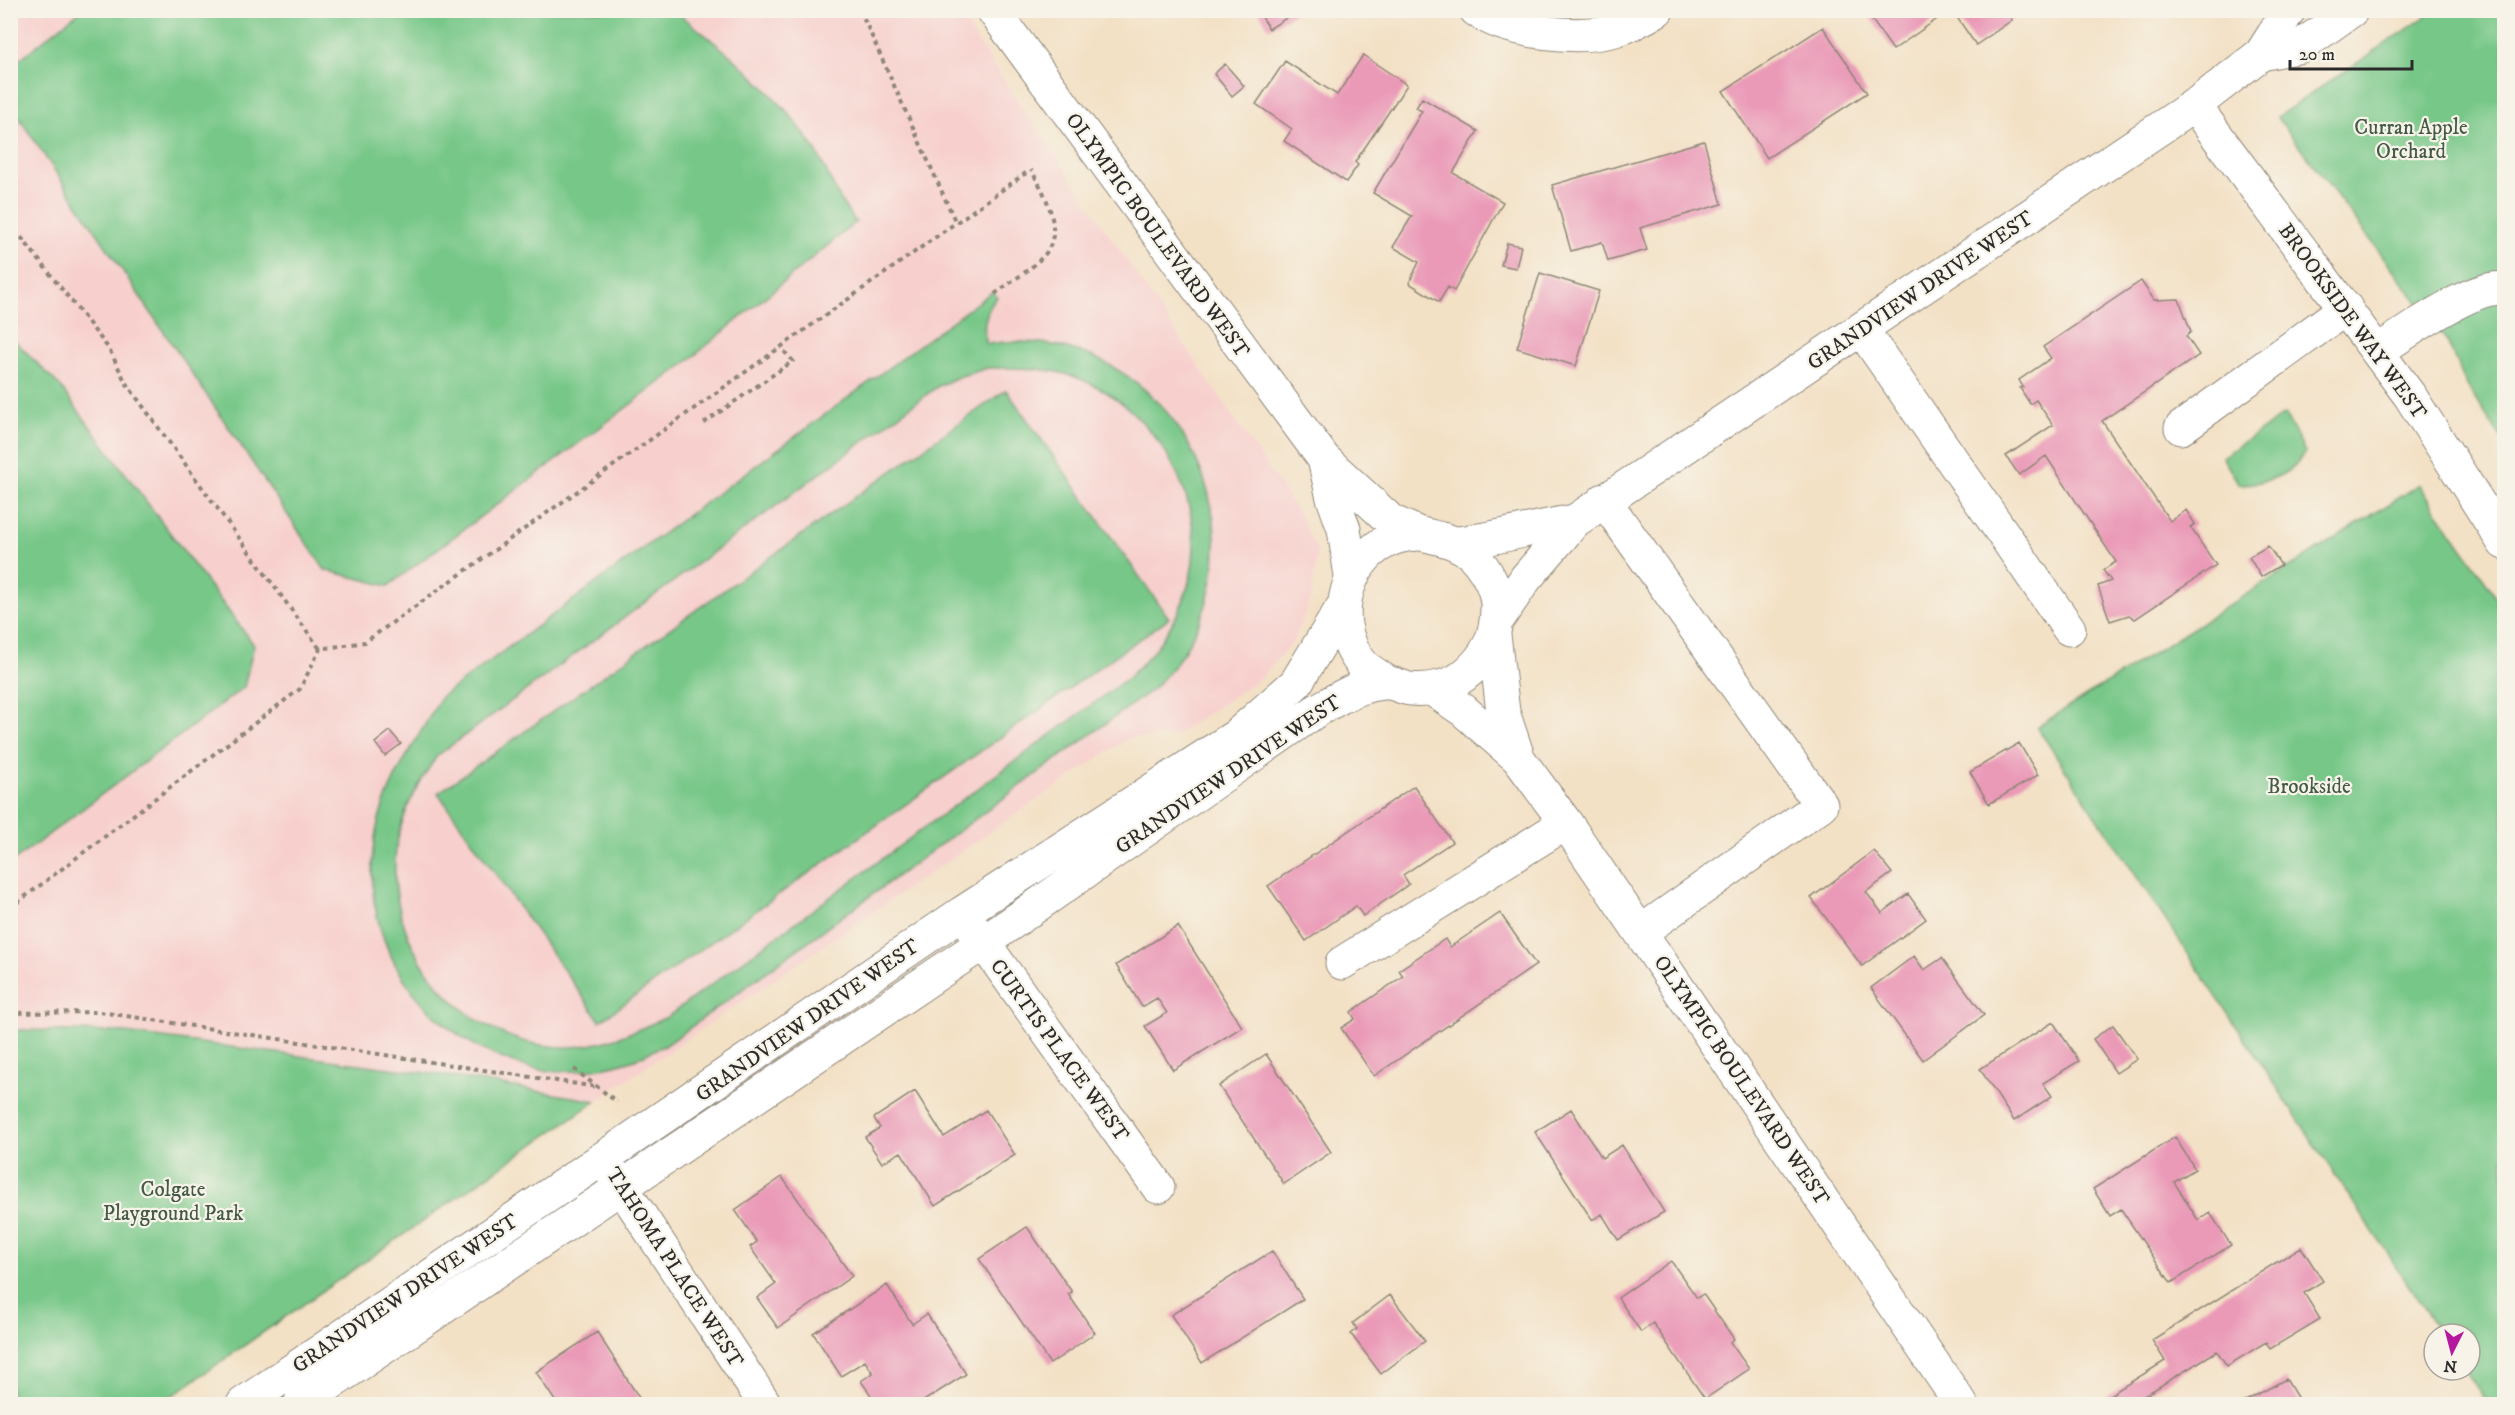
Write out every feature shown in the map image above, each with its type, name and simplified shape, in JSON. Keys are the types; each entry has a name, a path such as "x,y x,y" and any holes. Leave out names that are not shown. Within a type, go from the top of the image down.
{"street":[{"name":"OLYMPIC BOULEVARD WEST","path":"993,10 1324,459 1391,521 1420,534"},
{"path":"1476,10 1504,24 1566,34 1616,30 1657,10"},
{"name":"GRANDVIEW DRIVE WEST","path":"1496,627 1527,578 1575,521 2194,105 2261,54 2289,10"},
{"name":"GRANDVIEW DRIVE WEST","path":"2261,54 2301,46 2352,10"},
{"name":"BROOKSIDE WAY WEST","path":"2194,105 2378,351 2505,543"},
{"path":"2378,351 2444,309 2495,287 2505,289"},
{"path":"2181,428 2346,308"},
{"path":"1862,330 2068,629"},
{"name":"OLYMPIC BOULEVARD WEST","path":"1324,459 1333,498 1344,529 1351,576"},
{"path":"1604,500 1821,805 1642,931"},
{"name":"GRANDVIEW DRIVE WEST","path":"1456,543 1493,540 1532,527 1575,521"},
{"path":"1420,534 1456,543 1475,557 1489,575 1497,596 1496,627 1481,661 1459,679 1431,689 1409,689 1388,683 1363,664 1347,638 1342,608 1351,576 1368,554 1393,539 1420,534"},
{"name":"GRANDVIEW DRIVE WEST","path":"243,1404 962,913 1236,736 1296,683 1342,608"},
{"name":"OLYMPIC BOULEVARD WEST","path":"1496,627 1503,712 1518,758"},
{"name":"GRANDVIEW DRIVE WEST","path":"300,1404 983,943 1316,711 1353,691 1388,683"},
{"name":"OLYMPIC BOULEVARD WEST","path":"1431,689 1463,710 1518,758 1642,931 1961,1404"},
{"path":"1342,963 1566,823"},
{"name":"CURTIS PLACE WEST","path":"962,913 1158,1187"},
{"name":"TAHOMA PLACE WEST","path":"604,1159 765,1404"}],"path":[{"path":"860,10 956,223"},
{"path":"994,294 1038,261 1047,252 1051,240 1051,213 1047,199 1031,170"},
{"path":"320,649 365,642 1026,173"},
{"path":"10,223 108,349 126,383 320,649"},
{"path":"704,423 793,361 781,348"},
{"path":"10,908 300,689 320,649"},
{"path":"10,1013 100,1012 597,1087"},
{"path":"574,1069 617,1102"}],"shaded area":[{"path":"11,11 957,11 1298,512 1317,551 1312,595 1294,641 1259,679 1174,736 1128,738 596,1101 442,1075 118,1032 11,1031"}],"green space":[{"path":"80,11 675,11 750,73 783,107 813,146 843,205 856,222 682,366 388,586 325,570 11,106 11,66"},
{"name":"Curran Apple Orchard","path":"2434,11 2504,11 2504,443 2466,384 2446,339 2277,117"},
{"path":"993,291 997,297 986,319 984,332 987,344 1055,346 1114,368 1161,406 1194,456 1212,513 1213,574 1194,634 1153,689 665,1046 615,1065 594,1069 550,1071 514,1063 494,1055 463,1038 436,1017 413,992 395,965 382,934 374,901 372,867 376,832 380,814 394,780 441,697","holes":["988,368 1036,369 1083,380 1109,394 1132,412 1153,434 1170,459 1183,486 1191,515 1194,545 1191,574 1175,617 1149,656 1128,678 667,1017 631,1033 605,1041 567,1047 531,1043 498,1031 468,1013 442,990 421,962 406,930 397,896 395,860 399,832 408,805 437,756 937,387 958,377"]},
{"path":"11,337 59,385 254,645 244,687 11,863"},
{"path":"1006,390 1169,618 600,1021 438,793"},
{"path":"2285,414 2305,452 2285,473 2268,480 2239,484 2222,457"},
{"name":"Brookside","path":"2419,485 2493,592 2504,614 2504,1404 2488,1404 2473,1382 2482,1382 2482,1322 2433,1322 2037,727"},
{"name":"Colgate Playground Park","path":"10,1031 118,1032 442,1075 596,1101 160,1404 11,1404"}],"building":[{"path":"1258,10 1299,10 1269,29"},
{"path":"1865,10 1950,10 1893,50"},
{"path":"1952,10 2006,10 2012,20 1976,45"},
{"path":"1823,27 1867,93 1767,158 1723,91"},
{"path":"1363,55 1407,85 1355,162 1358,165 1346,182 1284,141 1292,129 1256,104 1285,61 1337,95"},
{"path":"1225,64 1244,86 1232,96 1214,74"},
{"path":"1422,98 1478,131 1453,173 1503,202 1454,291 1448,287 1439,302 1409,283 1419,262 1393,247 1412,216 1373,193 1422,111 1416,108"},
{"path":"1704,141 1722,204 1640,228 1647,250 1608,261 1602,242 1571,251 1552,185"},
{"path":"1507,243 1521,246 1516,268 1501,265"},
{"path":"1540,273 1599,291 1576,366 1517,348"},
{"path":"2141,281 2154,300 2179,299 2191,332 2186,336 2199,355 2102,421 2170,521 2186,510 2195,524 2190,527 2216,565 2135,619 2129,615 2110,621 2098,586 2111,581 2103,570 2116,562 2046,456 2019,475 2006,456 2053,425 2036,400 2030,404 2020,388 2023,387 2019,380 2051,358 2043,347"},
{"path":"2268,546 2281,565 2261,577 2249,557"},
{"path":"390,731 401,744 385,756 375,743"},
{"path":"2019,743 2038,775 1989,804 1970,772"},
{"path":"1414,786 1452,842 1403,875 1409,884 1363,916 1356,906 1306,941 1268,886"},
{"path":"1874,851 1892,873 1866,892 1882,913 1908,894 1926,919 1862,966 1811,898"},
{"path":"1500,913 1536,965 1374,1076 1341,1028 1355,1019 1351,1012 1403,976 1399,970 1445,939 1450,947"},
{"path":"1178,926 1242,1027 1173,1070 1145,1026 1167,1013 1157,998 1142,1007 1116,965"},
{"path":"1914,956 1924,970 1942,958 1984,1015 1923,1060 1871,988"},
{"path":"2053,1022 2079,1061 2043,1083 2052,1096 2014,1121 1980,1069"},
{"path":"2113,1025 2137,1059 2116,1073 2093,1039"},
{"path":"1266,1054 1331,1152 1284,1184 1219,1086"},
{"path":"915,1091 944,1137 986,1110 1015,1155 935,1206 901,1152 882,1163 865,1137 880,1128 874,1118"},
{"path":"1571,1109 1602,1158 1622,1145 1664,1212 1618,1240 1602,1214 1592,1220 1535,1132"},
{"path":"2175,1137 2195,1169 2174,1182 2198,1220 2210,1213 2231,1245 2171,1283 2121,1209 2110,1216 2093,1189"},
{"path":"782,1177 852,1276 778,1328 757,1298 776,1284 750,1247 757,1242 735,1210"},
{"path":"1027,1227 1072,1292 1068,1294 1095,1333 1050,1364 979,1259"},
{"path":"2301,1247 2323,1281 2304,1293 2320,1319 2270,1349 2266,1342 2227,1366 2217,1351 2134,1402 2136,1404 2095,1404 2165,1361 2152,1340"},
{"path":"1272,1251 1303,1299 1202,1363 1171,1315"},
{"path":"1671,1261 1697,1298 1703,1294 1734,1339 1730,1342 1749,1369 1705,1399 1653,1323 1641,1332 1618,1298"},
{"path":"887,1285 912,1324 927,1314 966,1374 919,1404 877,1404 861,1381 873,1373 865,1361 841,1376 813,1333"},
{"path":"1390,1295 1425,1341 1381,1374 1351,1334 1357,1329 1353,1323"},
{"path":"597,1332 643,1404 557,1404 536,1372"},
{"path":"2286,1379 2301,1404 2240,1404"}]}
